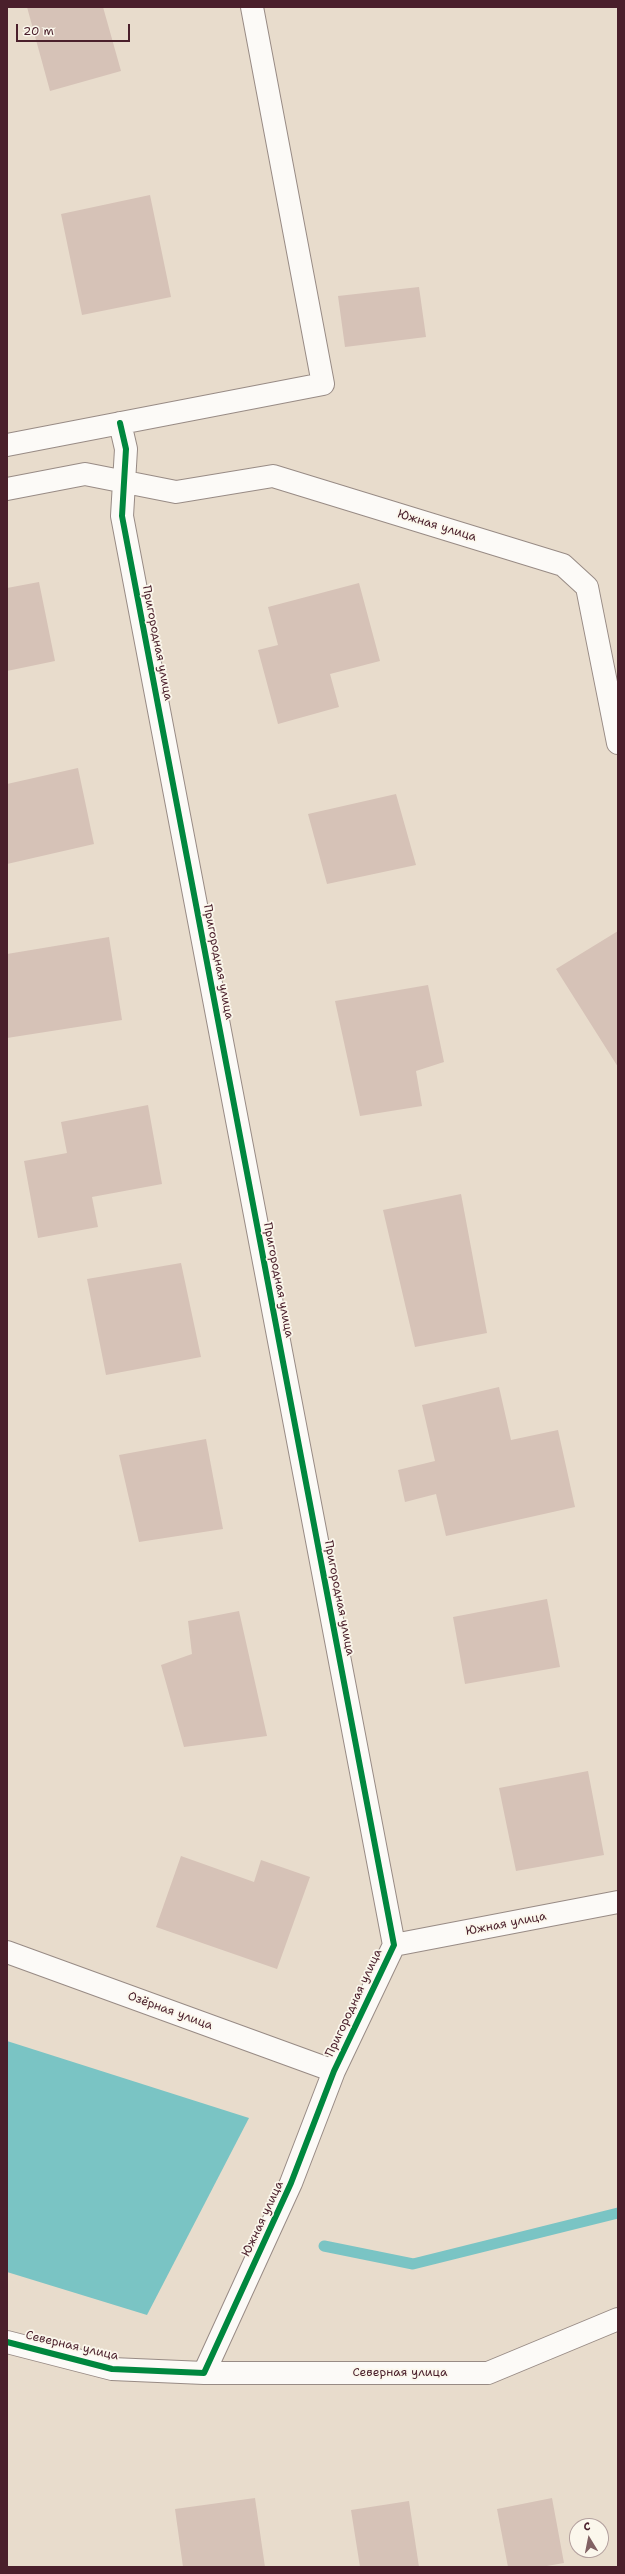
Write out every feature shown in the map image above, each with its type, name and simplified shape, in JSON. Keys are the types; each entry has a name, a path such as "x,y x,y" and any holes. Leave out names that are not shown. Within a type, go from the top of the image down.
{"street":[{"path":"7,445 322,384 252,7"},
{"name":"Пригородная улица","path":"120,423 126,450 122,516 394,1945 334,2071"},
{"name":"Южная улица","path":"7,489 85,474 176,492 273,476 563,565 587,587 618,743"},
{"name":"Южная улица","path":"394,1945 618,1902"},
{"name":"Озёрная улица","path":"7,1952 334,2071"},
{"name":"Южная улица","path":"204,2373 291,2183 334,2071"},
{"name":"Северная улица","path":"7,2342 112,2369 204,2373 488,2372 618,2320"}],"water":[{"path":"7,2041 249,2118 147,2315 7,2272"}],"building":[{"path":"27,7 103,7 121,71 50,91"},
{"path":"150,195 171,297 82,315 61,214"},
{"path":"419,287 426,337 345,347 338,296"},
{"path":"39,582 55,661 7,671 7,588"},
{"path":"359,583 380,661 330,674 339,707 278,724 258,650 278,645 268,607"},
{"path":"78,768 94,844 7,864 7,784"},
{"path":"396,794 416,865 327,884 308,814"},
{"path":"618,931 618,1067 556,969"},
{"path":"109,937 122,1020 7,1038 7,954"},
{"path":"428,985 444,1062 416,1071 422,1106 360,1116 335,1001"},
{"path":"148,1105 162,1184 92,1197 98,1227 38,1238 24,1161 67,1153 61,1122"},
{"path":"461,1194 487,1333 415,1347 383,1210"},
{"path":"181,1263 201,1357 106,1375 87,1279"},
{"path":"499,1387 511,1440 558,1430 575,1507 446,1536 436,1494 405,1502 398,1470 435,1461 422,1405"},
{"path":"206,1439 223,1529 139,1542 119,1455"},
{"path":"547,1599 560,1667 465,1684 453,1617"},
{"path":"239,1611 267,1736 184,1747 161,1665 192,1654 188,1621"},
{"path":"588,1771 604,1855 516,1871 499,1788"},
{"path":"181,1856 254,1882 261,1860 310,1877 277,1969 156,1927"},
{"path":"255,2498 265,2567 183,2567 175,2509"},
{"path":"552,2498 564,2563 541,2567 508,2567 497,2509"},
{"path":"409,2501 419,2567 360,2567 351,2510"}],"waterway":[{"path":"324,2246 413,2264 618,2213"}],"cycle path":[{"path":"7,2342 112,2369 204,2373 291,2183 334,2071 394,1945 122,516 126,449 120,423"}]}
